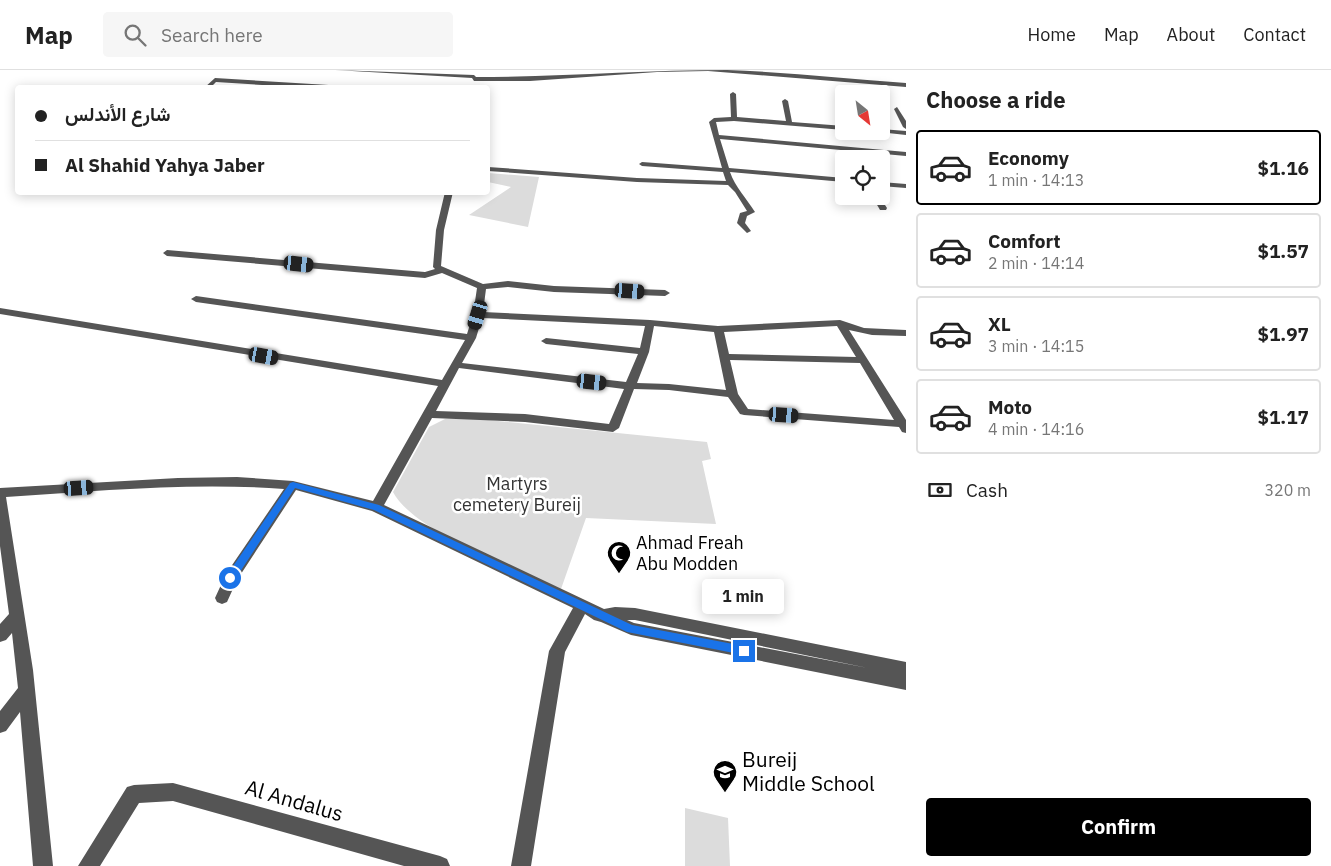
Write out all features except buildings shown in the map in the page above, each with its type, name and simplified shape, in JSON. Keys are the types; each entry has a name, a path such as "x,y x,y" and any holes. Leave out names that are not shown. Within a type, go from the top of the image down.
{"street":[{"path":"337,70 474,78 559,77 601,72"},
{"path":"470,85 478,70"},
{"path":"559,77 562,70"},
{"path":"575,70 601,72 708,70 906,85"},
{"path":"209,85 215,80 296,85"},
{"path":"732,94 734,119"},
{"path":"785,101 789,124"},
{"path":"896,110 906,127"},
{"path":"747,231 741,223 743,215 751,212 738,191 730,183 712,122 734,119 835,127"},
{"path":"890,132 906,133"},
{"path":"716,137 906,154"},
{"path":"642,164 835,179"},
{"path":"490,170 637,180 730,183"},
{"path":"890,185 906,186"},
{"path":"448,195 440,230 437,267 442,270 482,287 490,284 553,289 665,293"},
{"path":"167,253 425,276 442,270"},
{"path":"376,507 471,338 478,315 482,287"},
{"path":"196,298 471,338"},
{"path":"0,311 284,360 445,384"},
{"path":"478,315 650,323 718,329 840,323 856,330 874,334 906,333"},
{"path":"427,414 525,418 613,428 644,352 650,323"},
{"path":"840,323 904,426"},
{"path":"718,329 732,394 744,412 904,426"},
{"path":"546,341 644,352"},
{"path":"724,357 863,360"},
{"path":"456,365 629,386 732,394"},
{"path":"0,493 178,482 238,481 293,485 376,507 599,616 631,629 906,684"},
{"path":"222,598 230,578 293,485"},
{"path":"0,498 3,548 18,615 27,690 43,866"},
{"path":"521,866 557,651 581,607"},
{"path":"599,616 615,612 635,614 906,669"},
{"path":"0,635 18,615"},
{"path":"0,725 27,690"},
{"name":"Al Andalus","path":"88,866 134,794 173,792 440,866"}],"green space":[{"path":"490,173 539,177 528,227 469,215 511,187 490,182"},
{"name":"Martyrs cemetery Bureij","path":"469,418 707,442 711,459 702,461 716,524 586,518 561,589 519,571 444,535 404,507 393,492 429,427 445,419"},
{"path":"685,808 728,818 730,866 685,866"}],"place":[{"name":"Ahmad Freah Abu Modden","path":"619,574"},
{"name":"Bureij Middle School","path":"725,793"}],"route":[{"path":"230,578 293,485 376,507 599,616 631,629 744,651"}]}
